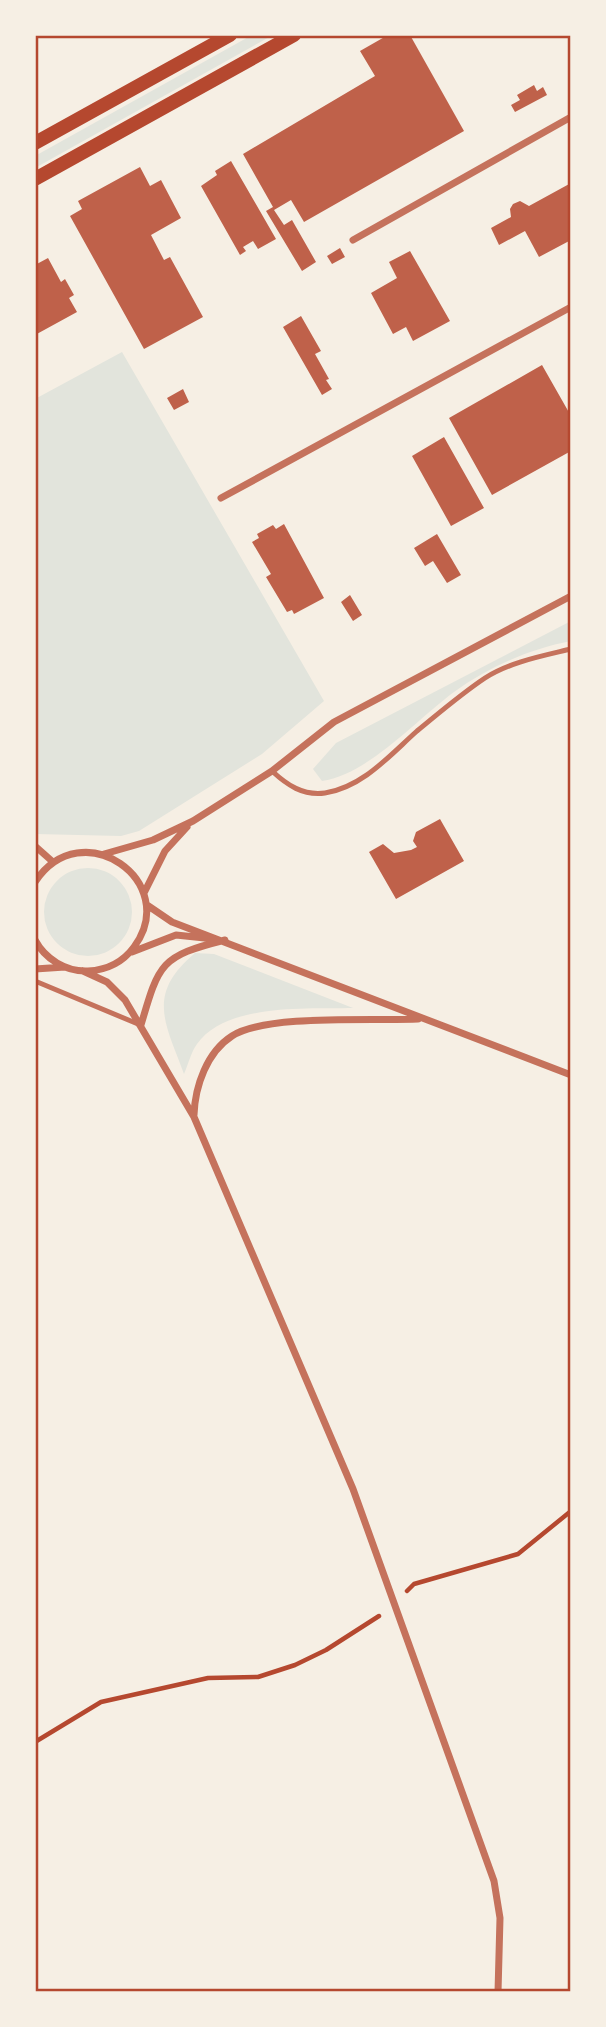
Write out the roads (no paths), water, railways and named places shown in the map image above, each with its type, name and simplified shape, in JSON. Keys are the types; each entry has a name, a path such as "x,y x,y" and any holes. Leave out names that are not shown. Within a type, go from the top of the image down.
{"main road":[{"path":"36,139 230,35"},
{"path":"35,179 294,35"}],"street":[{"path":"353,240 571,117"},
{"path":"221,498 571,307"},
{"path":"35,882 53,862 78,853 104,854 153,840 192,821 272,771 338,719 571,596"},
{"path":"144,894 165,851 192,821"},
{"path":"35,846 53,862"},
{"path":"83,971 100,970 116,964 130,953 140,939 146,923 144,894 135,876 121,862 104,854"},
{"path":"146,905 172,922 225,940 571,1075"},
{"path":"130,953 176,935 225,940"},
{"path":"35,940 50,959 107,982 125,1000 194,1117 352,1489 494,1881 500,1918 498,1992"},
{"path":"141,1025 152,988 165,965 182,951 225,940"},
{"path":"35,969 65,967"},
{"path":"194,1117 195,1099 206,1067 216,1050 234,1034 269,1024 422,1019"}],"lane":[{"path":"272,771 289,787 303,791 324,793 354,781 380,768 418,730 487,677 514,665 571,649"},
{"path":"35,981 141,1025"}]}
